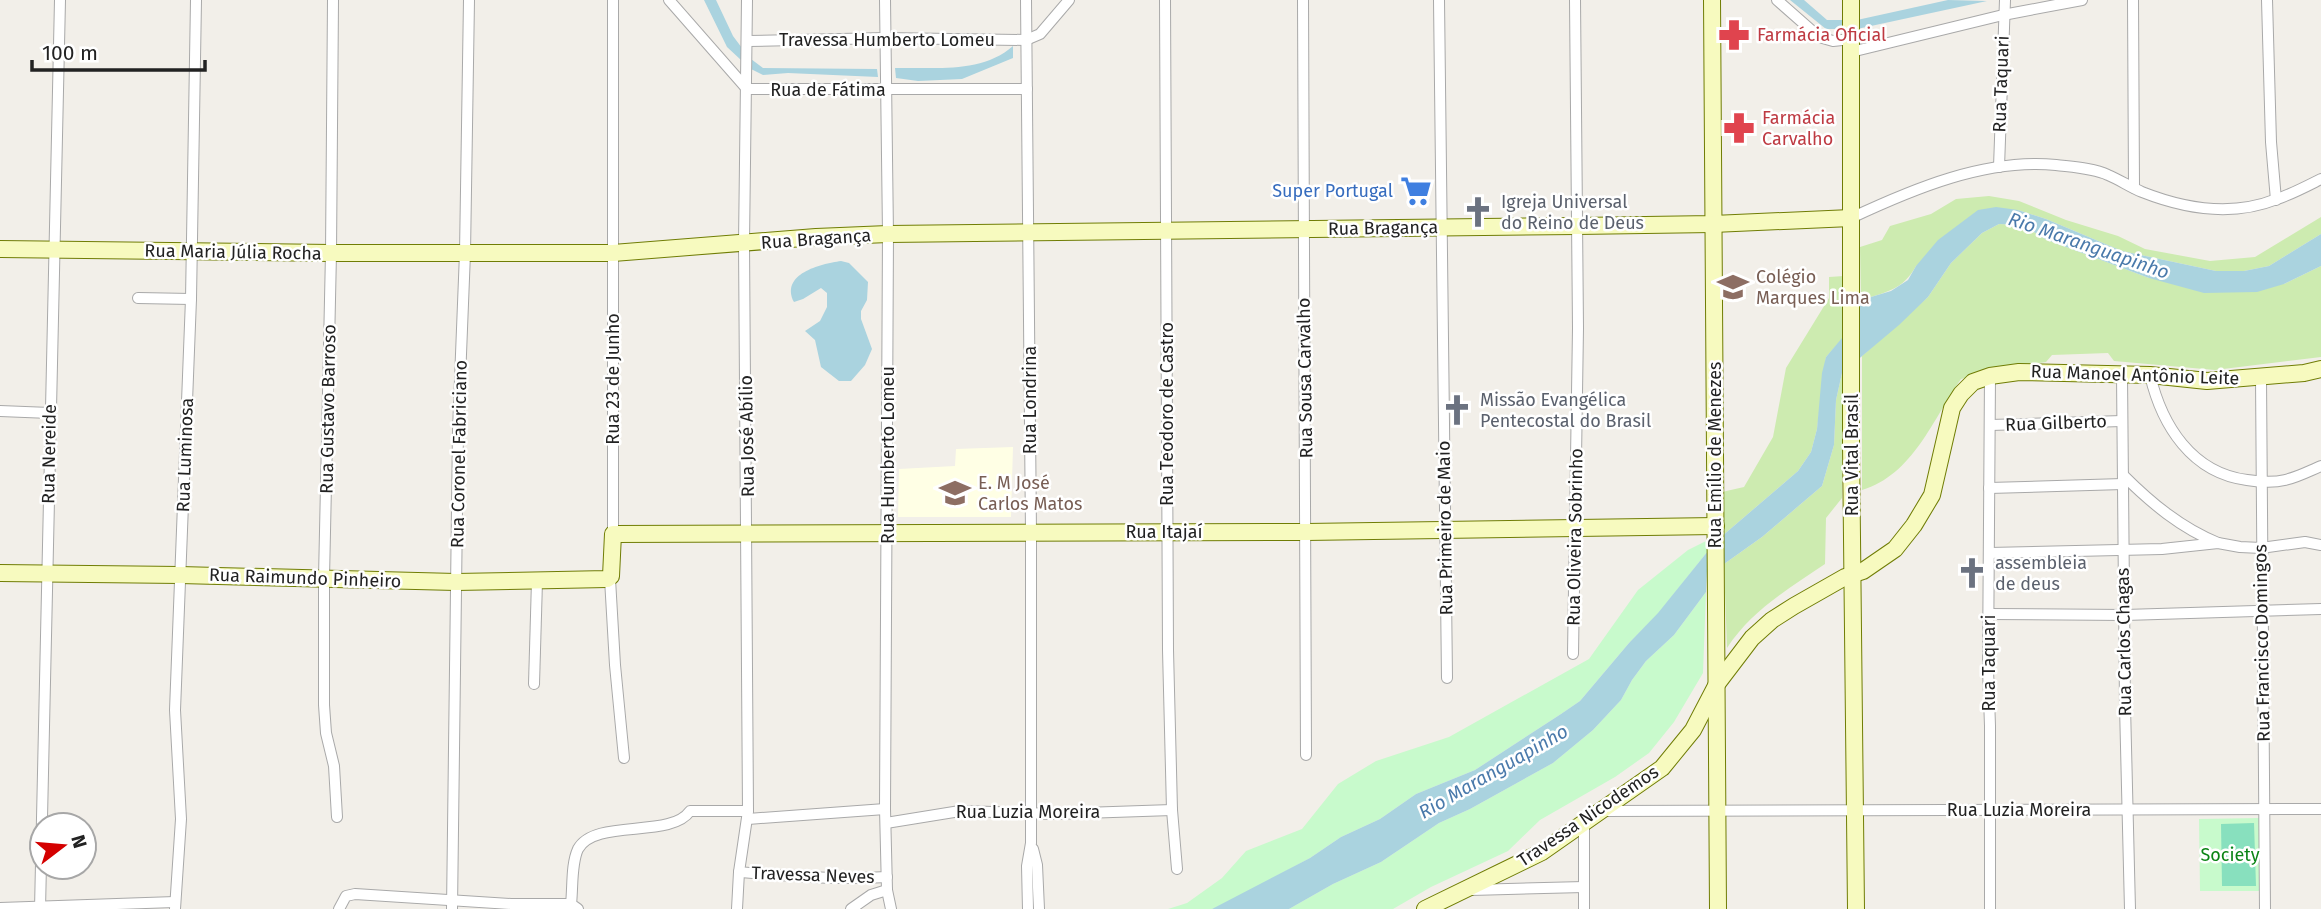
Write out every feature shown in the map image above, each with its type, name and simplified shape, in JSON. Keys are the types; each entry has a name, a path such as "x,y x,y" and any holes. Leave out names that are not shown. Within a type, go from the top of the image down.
{"street":[{"name":"Rua Nereide","path":"40,907 60,0"},
{"name":"Rua Luminosa","path":"175,906 181,819 175,710 191,299 196,0"},
{"name":"Rua Gustavo Barroso","path":"333,0 324,705 326,733 334,766 337,817"},
{"name":"Rua Coronel Fabriciano","path":"452,905 458,430 465,253 469,0"},
{"name":"Rua 23 de Junho","path":"613,0 610,579 624,758"},
{"name":"Rua de Fátima","path":"669,0 747,89 1027,89"},
{"name":"Rua José Abílio","path":"737,909 739,872 748,815 744,243 747,0"},
{"name":"Rua Humberto Lomeu","path":"885,0 888,234 885,809 887,890 891,909"},
{"name":"Rua Londrina","path":"1026,0 1031,843"},
{"path":"1027,40 1040,34 1069,0"},
{"name":"Rua Teodoro de Castro","path":"1165,0 1168,650 1172,810 1177,869"},
{"name":"Rua Sousa Carvalho","path":"1303,0 1306,755"},
{"name":"Rua Primeiro de Maio","path":"1439,0 1447,678"},
{"name":"Rua Oliveira Sobrinho","path":"1573,654 1577,226 1575,0"},
{"name":"Rua Emílio de Menezes","path":"1712,0 1718,909"},
{"path":"1777,0 1819,37 1851,46 2082,0"},
{"name":"Rua Vital Brasil","path":"1851,0 1856,909"},
{"name":"Rua Taquari","path":"1999,167 2005,0"},
{"path":"2133,0 2134,188"},
{"path":"2267,0 2271,142 2276,200"},
{"name":"Travessa Humberto Lomeu","path":"748,41 885,38 1027,40"},
{"name":"Rua Bragança","path":"465,253 613,253 888,234 1713,224 1851,218 1923,186 1999,167 2032,164 2106,173 2165,201 2215,210 2244,208 2276,200 2321,179"},
{"name":"Rua Maria Júlia Rocha","path":"0,248 465,253"},
{"path":"138,298 191,299"},
{"name":"Rua Manoel Antônio Leite","path":"1990,376 2018,372 2150,375 2207,381 2261,378 2321,369"},
{"name":"Rua Carlos Chagas","path":"2122,375 2122,550 2130,909"},
{"path":"2150,375 2162,414 2172,434 2206,466 2224,475 2262,482 2284,480 2321,466"},
{"name":"Rua Taquari","path":"1990,376 1987,669 1990,909"},
{"name":"Travessa Nicodemos","path":"1425,909 1451,902 1468,890 1542,852 1662,768 1693,730 1717,684 1752,638 1772,620 1816,592 1864,571 1895,549 1914,525 1932,495 1952,408 1973,382 1990,376"},
{"name":"Rua Francisco Domingos","path":"2261,378 2265,909"},
{"path":"0,411 50,413"},
{"name":"Rua Gilberto","path":"1990,425 2122,421"},
{"path":"1989,488 2123,480 2157,508 2197,534 2218,543 2261,548 2305,542 2321,535"},
{"name":"Rua Itajaí","path":"612,534 1306,532 1576,527 1716,533"},
{"path":"2305,542 2321,545"},
{"path":"1989,553 2197,547 2218,543"},
{"name":"Rua Raimundo Pinheiro","path":"0,573 457,582 610,579"},
{"path":"534,684 537,581"},
{"path":"1989,614 2124,615 2321,609"},
{"path":"340,909 346,896 355,894 452,905 575,906 576,853 586,840 607,832 630,831 673,822 686,817 690,811 748,815 885,809"},
{"name":"Rua Luzia Moreira","path":"1602,811 2321,809"},
{"name":"Rua Luzia Moreira","path":"886,823 960,811 1054,814 1172,810"},
{"path":"1584,824 1584,909"},
{"path":"1028,909 1027,866 1031,843"},
{"path":"1031,843 1037,865 1039,909"},
{"name":"Travessa Neves","path":"739,872 822,878 887,877"},
{"path":"1468,890 1584,887"},
{"path":"851,909 871,895 887,890"},
{"path":"0,908 175,906"}],"shaded area":[{"name":"E. M José Carlos Matos","path":"1013,447 1011,517 898,517 899,469 955,466 956,449"}],"green space":[{"path":"1989,196 2019,201 2066,220 2118,236 2145,249 2210,261 2255,257 2321,217 2321,234 2269,266 2244,271 2216,271 2122,251 2018,210 1916,266 1905,280 1893,289 1861,300 1860,247 1882,240 1890,226 1931,214 1956,199"},
{"path":"1999,224 2023,225 2045,239 2149,278 2284,284 2321,266 2321,357 2215,370 2114,361 2108,353 2052,355 2046,362 1998,369 1961,379 1908,459 1880,483 1862,490 1862,356 1928,297 1951,263 1982,233"},
{"path":"1844,276 1842,339 1826,357 1817,429 1811,452 1798,471 1721,537 1722,492 1744,487 1773,437 1786,368 1829,298 1829,277"},
{"path":"1842,373 1842,498 1826,518 1825,564 1759,612 1727,648 1724,564 1762,537 1822,486 1834,445 1836,400"},
{"path":"1706,541 1708,551 1658,614 1629,643 1580,701 1561,714 1475,770 1416,794 1380,819 1341,837 1310,858 1221,906 1212,909 1168,909 1187,903 1222,878 1246,851 1302,829 1338,784 1376,761 1449,737 1589,659 1638,590 1688,550"},
{"path":"1706,592 1703,673 1674,722 1649,753 1615,777 1540,820 1508,851 1431,887 1393,909 1289,909 1333,884 1381,862 1439,823 1553,763 1593,730 1621,700 1646,661 1674,635"},
{"name":"Society","path":"2260,818 2261,891 2200,891 2199,819"},
{"path":"2254,823 2256,886 2222,886 2221,824"}],"water":[{"path":"704,0 716,0 733,36 742,48 741,60 727,47"},
{"path":"1790,0 1804,0 1827,20 1842,20 1842,29 1826,29"},
{"path":"1948,0 1987,1 1857,29 1857,20"},
{"path":"1013,46 1013,58 962,79 918,81 896,78 895,68 972,65 1000,55"},
{"path":"751,59 763,68 877,69 878,77 788,73 763,75 751,69"},
{"name":"Rio Maranguapinho","path":"1996,207 2018,210 2046,219 2122,251 2216,271 2244,271 2269,266 2321,234 2321,266 2284,284 2257,292 2204,293 2149,278 2045,239 2023,225 1999,224 1982,233 1951,263 1928,297 1842,373 1836,400 1834,445 1822,486 1762,537 1724,564 1721,537 1798,471 1811,452 1817,429 1826,357 1842,338 1861,300 1891,291 1908,280 1938,240 1978,210"},
{"path":"841,261 849,263 868,282 867,300 861,311 861,319 872,349 865,365 851,381 839,381 821,367 815,340 805,331 820,321 827,307 827,293 821,288 794,302 791,292 792,284 804,272"},
{"name":"Rio Maranguapinho","path":"1708,551 1706,592 1674,635 1646,661 1621,700 1593,730 1553,763 1439,823 1381,862 1333,884 1289,909 1212,909 1310,858 1341,837 1380,819 1416,794 1475,770 1580,701 1658,613"}],"place":[{"name":"Farmácia Oficial","path":"1734,35"},
{"name":"Farmácia Carvalho","path":"1739,128"},
{"name":"Super Portugal","path":"1416,191"},
{"name":"Igreja Universal do Reino de Deus","path":"1478,212"},
{"name":"Colégio Marques Lima","path":"1733,287"},
{"name":"Missão Evangélica Pentecostal do Brasil","path":"1457,410"},
{"name":"E. M José Carlos Matos","path":"955,493"},
{"name":"assembleia de deus","path":"1972,573"}]}
